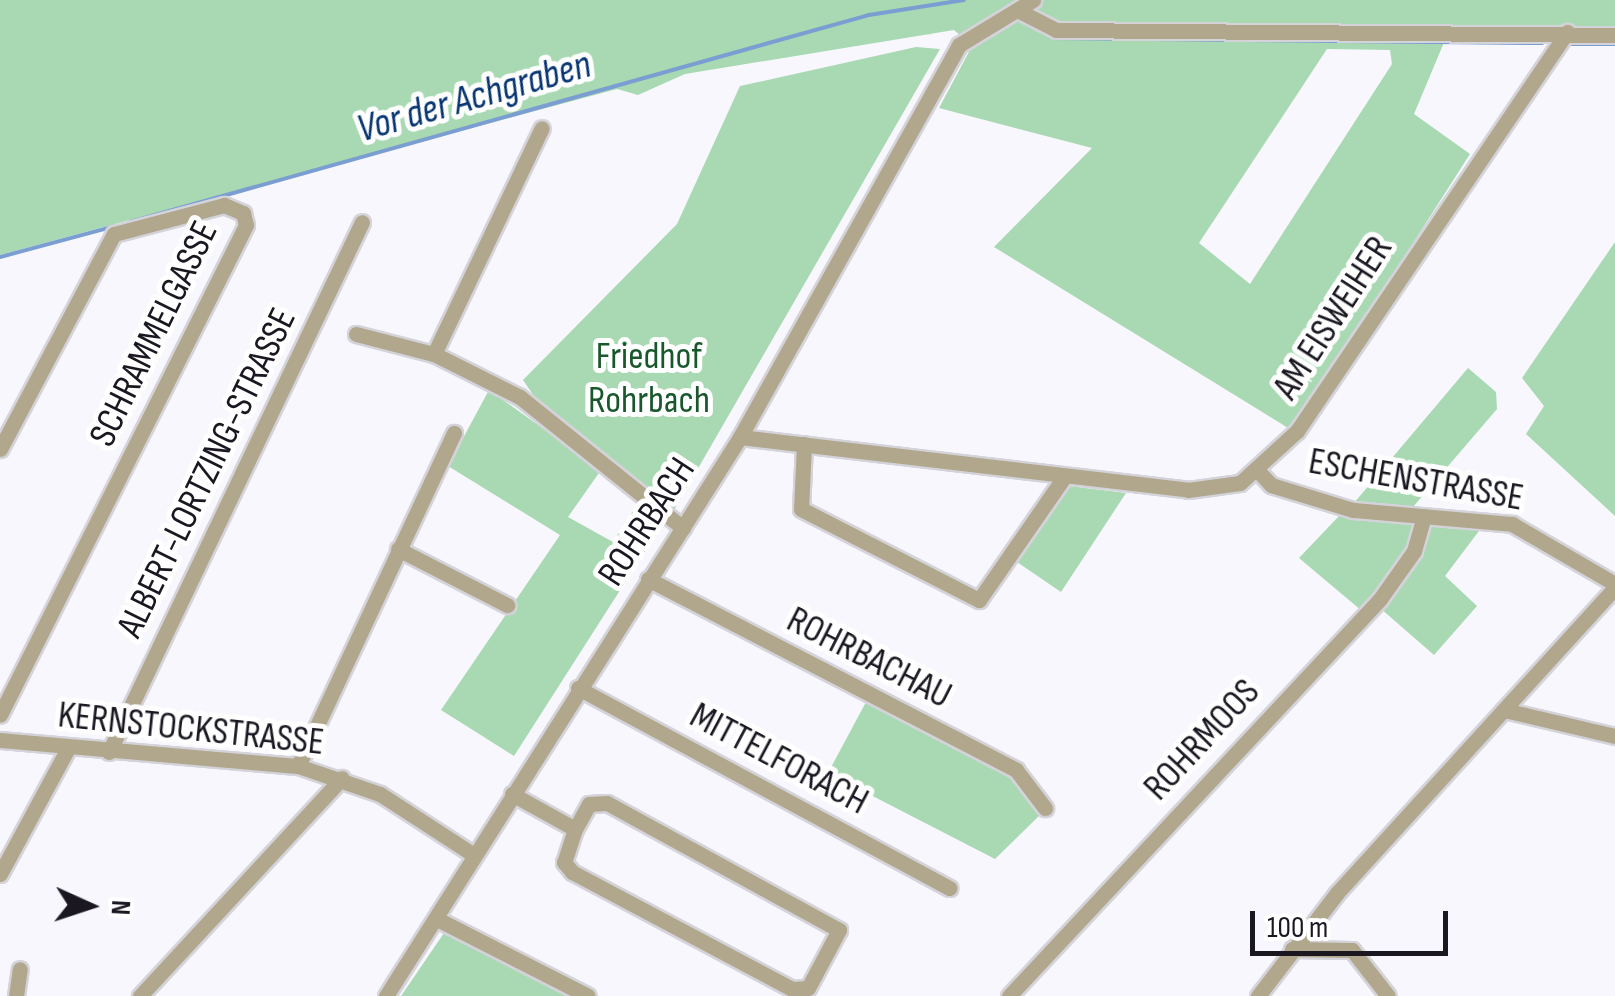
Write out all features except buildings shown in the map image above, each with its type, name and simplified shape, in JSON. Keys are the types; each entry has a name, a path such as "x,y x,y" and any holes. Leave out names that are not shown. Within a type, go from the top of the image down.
{"street":[{"path":"1027,6 1056,30 1615,34"},
{"name":"ROHRBACH","path":"386,996 740,436 959,46 1027,6"},
{"name":"AM EISWEIHER","path":"740,436 1065,476 1217,490 1258,472 1297,432 1567,32"},
{"path":"434,354 542,128"},
{"name":"SCHRAMMELGASSE","path":"0,449 114,234 224,205 243,213 246,226 0,715"},
{"name":"ALBERT-LORTZING-STRASSE","path":"109,752 362,222"},
{"path":"356,334 434,354 520,397 683,528"},
{"path":"298,766 454,433"},
{"path":"804,444 801,508 979,600 1065,476"},
{"name":"ESCHENSTRASSE","path":"1258,472 1271,485 1342,507 1512,524 1615,585"},
{"name":"ROHRMOOS","path":"1008,996 1380,599 1414,551 1424,516"},
{"path":"398,550 507,605"},
{"name":"ROHRBACHAU","path":"648,580 1016,770 1045,808"},
{"path":"1258,996 1292,949 1615,585"},
{"name":"MITTELFORACH","path":"578,688 950,888"},
{"path":"1504,710 1615,736"},
{"name":"KERNSTOCKSTRASSE","path":"0,740 298,766 342,778 474,856"},
{"path":"0,874 68,748"},
{"path":"140,996 342,778"},
{"path":"512,794 576,829"},
{"path":"607,803 839,930 808,988 792,989 572,872 564,862 576,829 588,804 607,803"},
{"path":"438,919 588,996"},
{"path":"1292,949 1352,950 1388,996"},
{"path":"16,996 20,969"}],"green space":[{"path":"0,0 1615,0 1615,42 1445,40 1414,114 1470,154 1293,431 994,247 1092,148 939,108 972,46 954,30 685,74 638,95 617,89 0,255","holes":["1327,49 1390,50 1392,64 1250,284 1199,243"]},
{"name":"Friedhof Rohrbach","path":"916,47 940,49 674,510 540,405 523,380 677,224 740,86"},
{"path":"1615,242 1615,516 1526,434 1544,406 1522,378"},
{"path":"1468,368 1496,392 1497,409 1413,507 1354,503"},
{"path":"489,390 601,470 568,517 613,542 640,500 665,520 514,756 441,710 560,535 448,466"},
{"path":"1069,486 1126,493 1061,592 1017,562"},
{"path":"1339,516 1415,523 1410,547 1362,611 1299,558"},
{"path":"1430,524 1482,527 1445,576 1477,606 1434,655 1380,608"},
{"path":"866,702 1030,786 1043,812 995,859 828,773"},
{"path":"446,930 571,996 401,996"}],"waterway":[{"name":"Vor der Achgraben","path":"130,222 869,15 964,0"},
{"path":"1054,38 1542,43"},
{"path":"1566,44 1615,44"},
{"name":"Vor der Achgraben","path":"0,257 116,226"}]}
